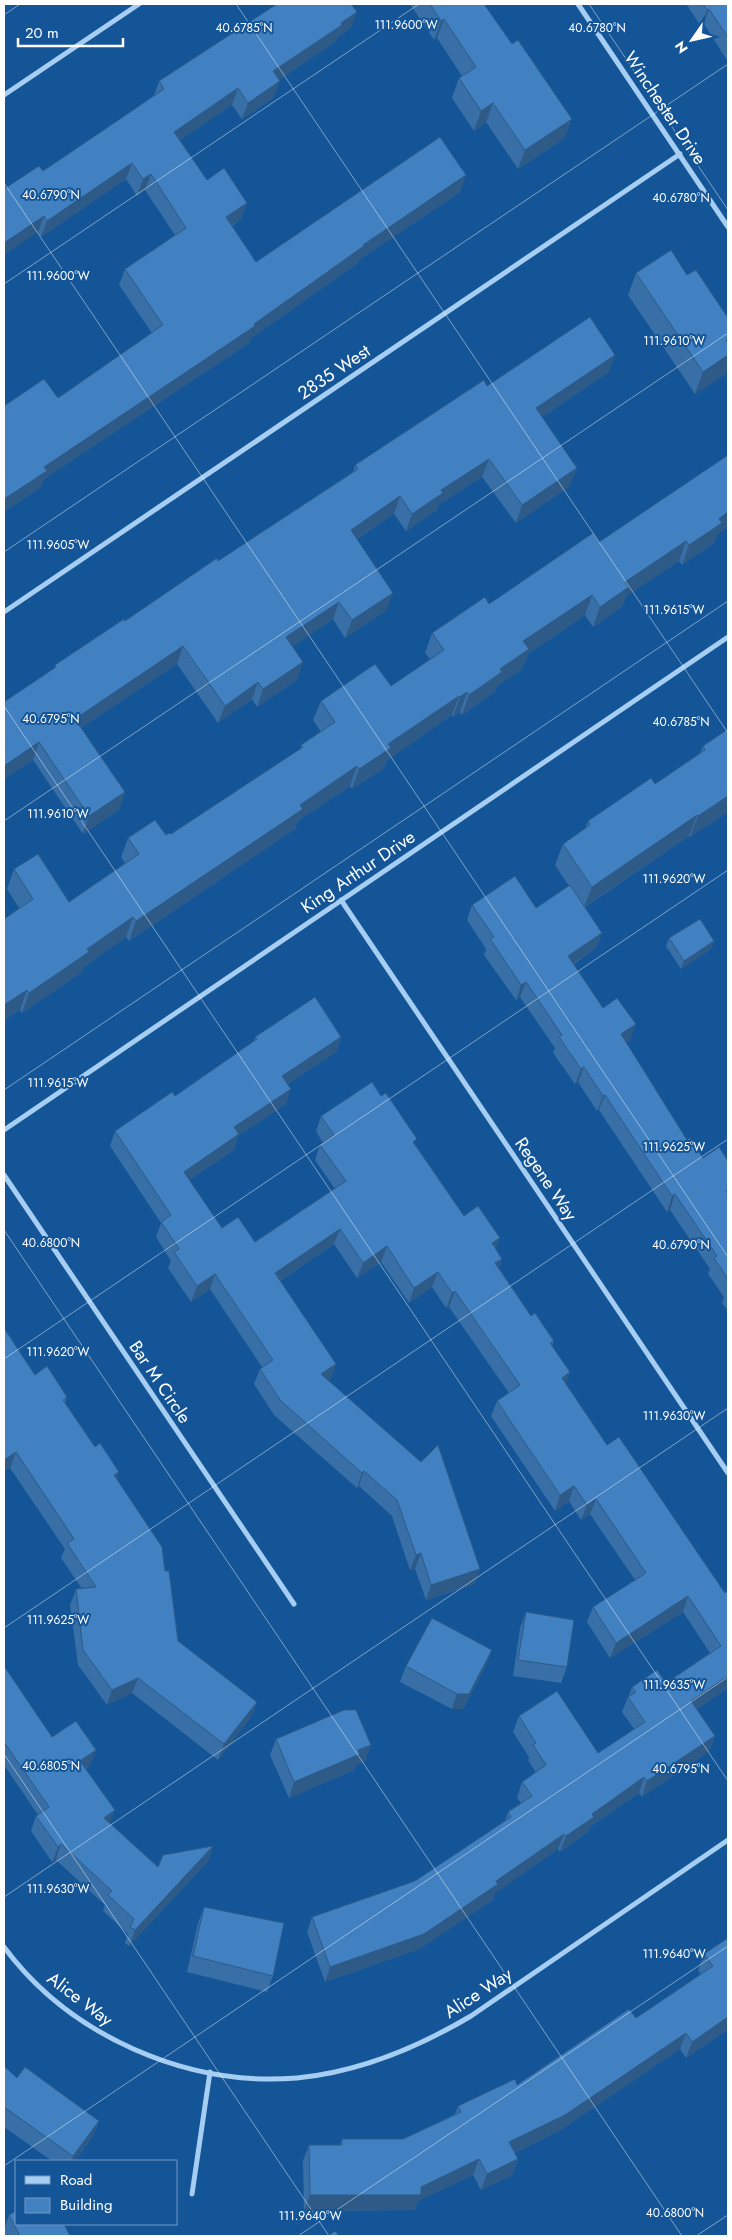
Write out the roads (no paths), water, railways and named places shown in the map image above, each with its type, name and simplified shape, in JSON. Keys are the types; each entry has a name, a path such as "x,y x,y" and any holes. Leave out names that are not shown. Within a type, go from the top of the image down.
{"street":[{"path":"4,96 139,4"},
{"name":"Winchester Drive","path":"578,4 728,227"},
{"name":"2835 West","path":"4,612 680,154"},
{"name":"King Arthur Drive","path":"4,1130 728,637"},
{"name":"Regene Way","path":"341,900 728,1473"},
{"name":"Bar M Circle","path":"4,1175 294,1604"},
{"name":"Alice Way","path":"4,1947 35,1982 64,2008 96,2030 130,2048 210,2072 254,2078 297,2078 376,2062 441,2034 471,2016 728,1840"},
{"path":"192,2194 210,2072"}]}
